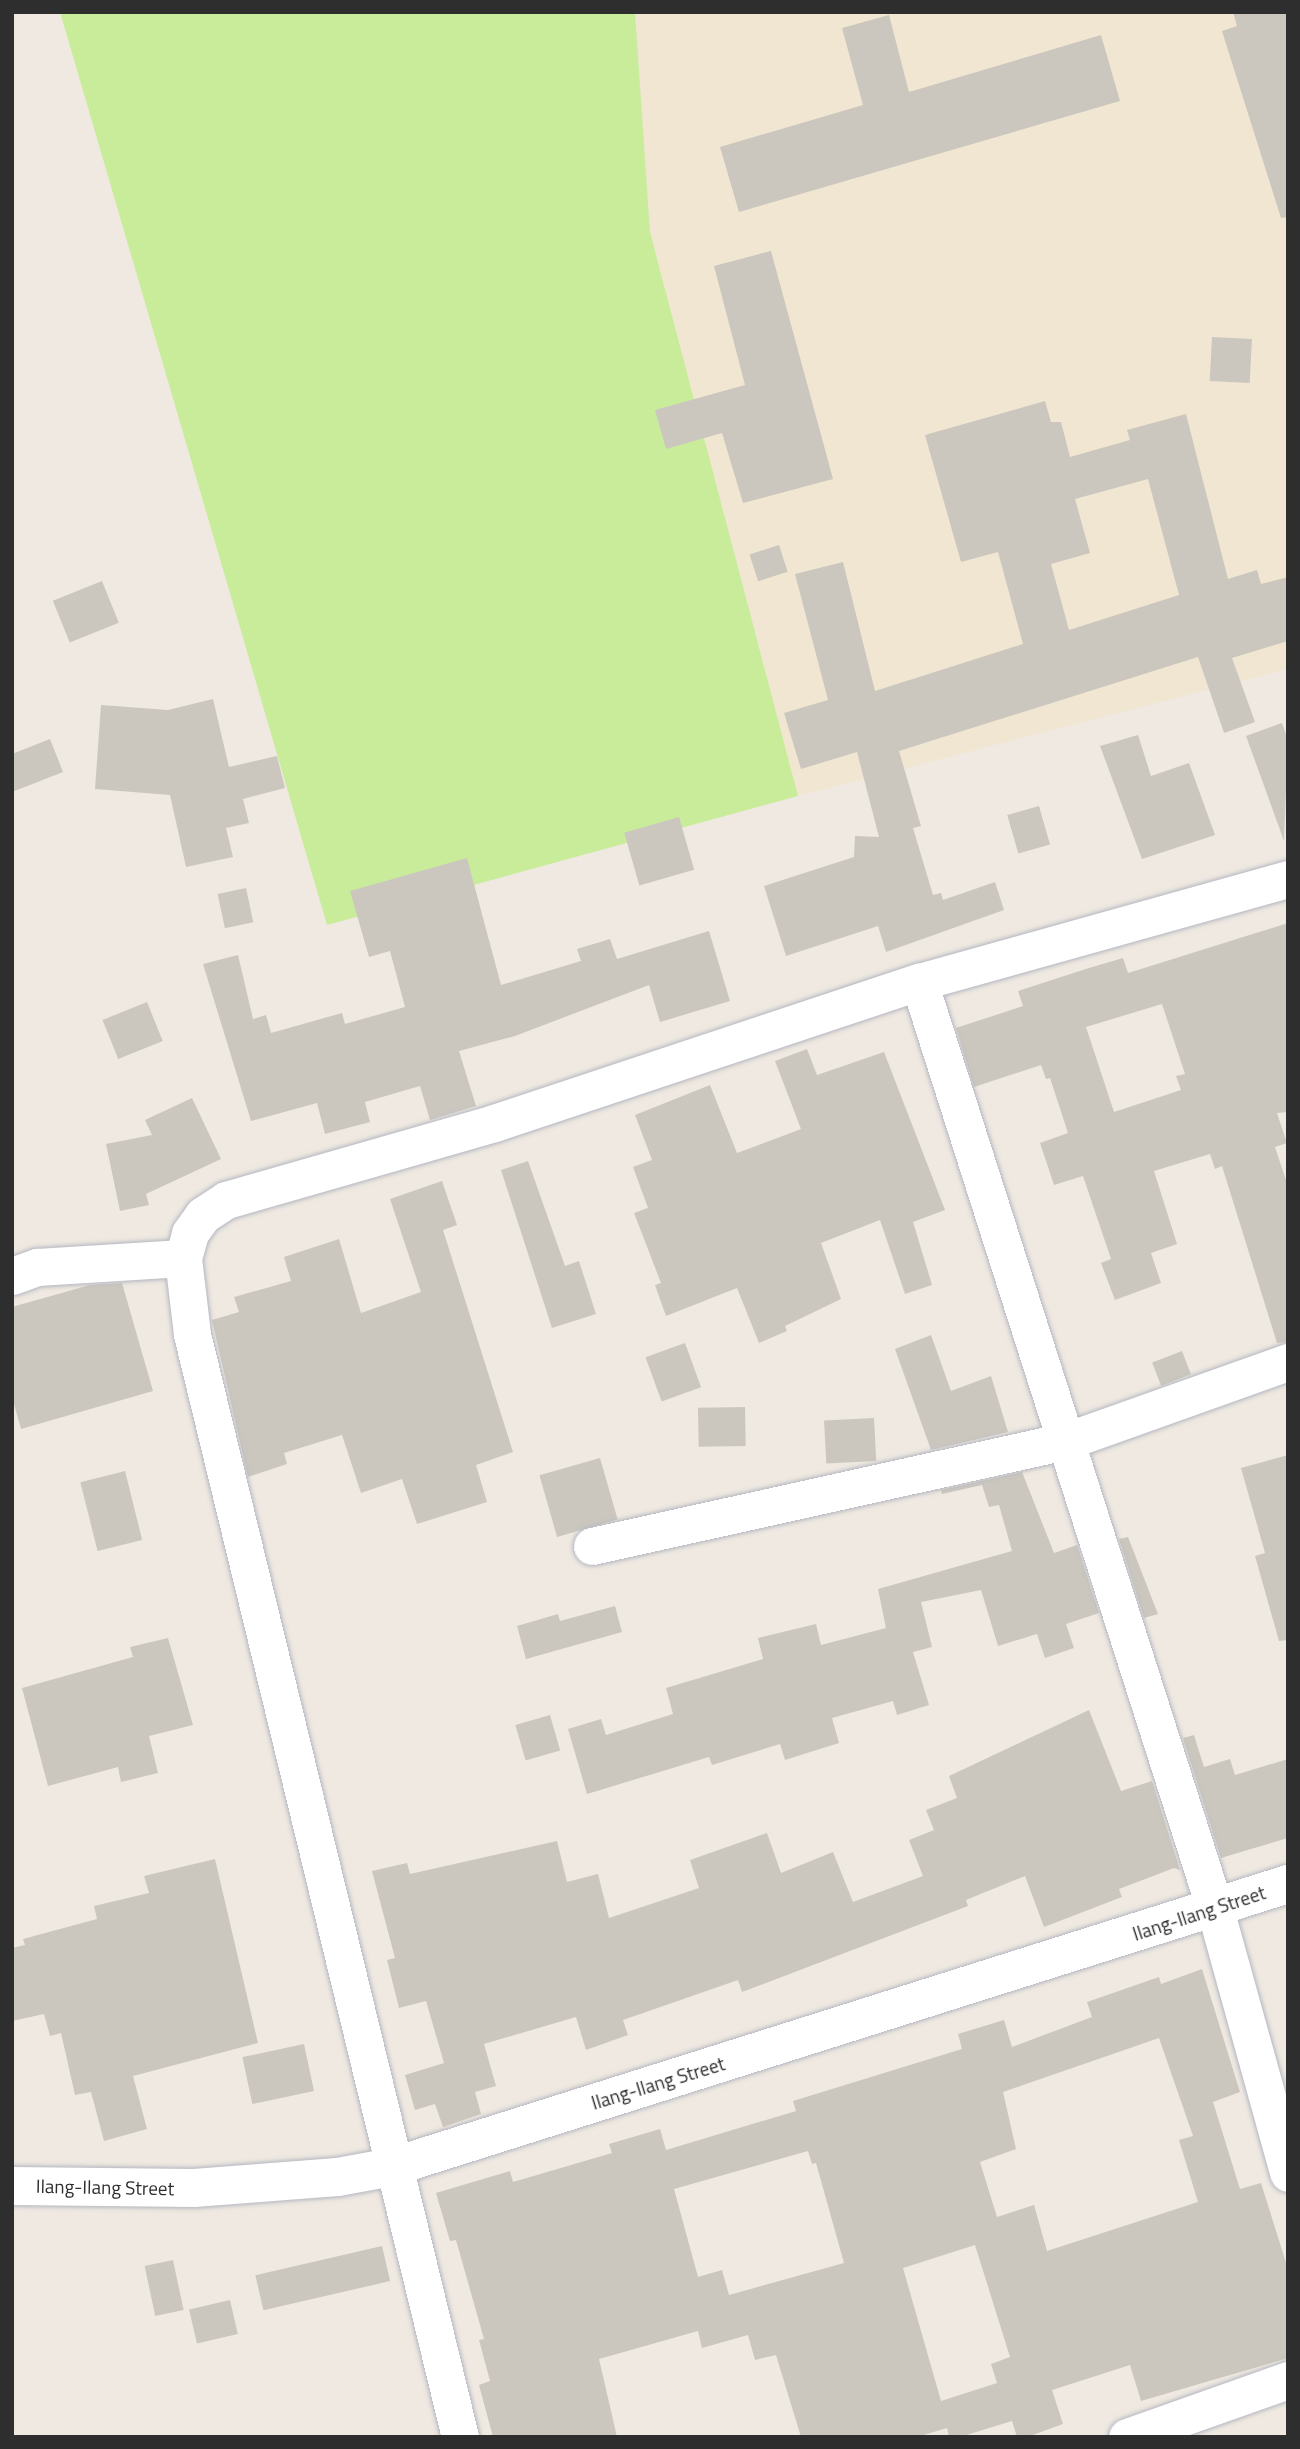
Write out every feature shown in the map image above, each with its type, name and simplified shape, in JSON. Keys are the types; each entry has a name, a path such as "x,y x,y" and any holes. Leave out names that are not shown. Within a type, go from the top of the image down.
{"main road":[{"name":"Ilang-Ilang Street","path":"12,2186 194,2188 338,2177 392,2167 1288,1884"}],"street":[{"path":"460,2437 392,2167 192,1334 183,1258 190,1233 202,1215 226,1200 483,1126 919,982 1288,879"},
{"path":"919,982 1215,1909 1288,2173"},
{"path":"12,1276 37,1267 183,1258"},
{"path":"592,1546 1066,1441 1288,1362"},
{"path":"1127,2437 1288,2380"}],"shaded area":[{"path":"635,12 1288,12 1288,669 798,796 650,232"}],"green space":[{"path":"60,12 635,12 650,232 798,796 327,925"}],"building":[{"path":"1233,12 1288,12 1288,217 1281,218 1222,31 1237,26"},
{"path":"889,15 909,92 1101,35 1120,101 739,212 720,147 863,105 842,28"},
{"path":"771,251 833,479 743,503 722,433 666,449 655,410 745,385 714,266"},
{"path":"1212,337 1252,339 1250,383 1210,381"},
{"path":"1045,401 1051,422 1061,422 1070,457 1130,440 1127,430 1186,414 1228,579 1257,570 1261,584 1288,577 1288,641 1232,658 1255,722 1224,733 1198,657 899,751 921,826 913,828 933,895 941,893 943,900 995,882 1004,910 886,952 878,926 786,956 764,886 854,857 855,836 879,837 857,752 801,769 784,713 828,700 795,574 843,562 875,691 1023,644 998,552 961,562 925,435","holes":["1148,479 1179,595 1069,630 1051,564 1090,553 1075,499"]},
{"path":"779,545 788,572 758,581 750,555"},
{"path":"102,581 119,623 70,643 53,601"},
{"path":"213,699 229,767 277,756 285,788 243,799 249,823 226,828 233,857 186,867 170,795 95,789 101,705 168,710"},
{"path":"1282,723 1288,740 1284,841 1246,736"},
{"path":"1138,735 1151,776 1189,763 1215,835 1142,859 1100,746"},
{"path":"50,739 63,772 12,792 12,754"},
{"path":"1039,806 1050,844 1018,854 1007,815"},
{"path":"679,817 694,870 639,886 624,833"},
{"path":"467,858 501,985 581,961 577,949 610,939 617,959 709,931 730,1001 660,1022 649,985 515,1036 459,1051 476,1106 430,1120 420,1086 365,1102 370,1122 325,1134 317,1103 251,1121 203,964 238,955 253,1019 266,1015 271,1033 342,1013 345,1024 405,1007 390,951 369,957 350,891"},
{"path":"246,888 253,922 225,928 218,894"},
{"path":"1288,923 1288,1112 1277,1113 1287,1143 1275,1147 1288,1186 1288,1342 1277,1343 1222,1166 1215,1169 1210,1154 1154,1171 1177,1244 1151,1253 1161,1283 1115,1300 1101,1263 1111,1259 1083,1176 1054,1185 1040,1143 1068,1133 1050,1078 1046,1079 1041,1065 974,1087 956,1028 1023,1006 1018,991 1089,968 1123,958 1128,973","holes":["1162,1004 1185,1074 1176,1076 1181,1090 1114,1112 1086,1027"]},
{"path":"147,1002 163,1041 118,1059 102,1020"},
{"path":"807,1049 817,1075 884,1052 945,1210 913,1222 932,1285 905,1294 880,1220 821,1243 841,1299 785,1326 787,1331 759,1343 737,1288 666,1316 655,1285 661,1283 634,1213 648,1208 633,1167 652,1160 635,1115 710,1085 737,1153 801,1129 775,1061"},
{"path":"192,1098 221,1159 146,1194 149,1205 120,1211 106,1144 152,1135 145,1120"},
{"path":"528,1161 565,1266 579,1261 596,1314 552,1328 501,1170"},
{"path":"442,1181 457,1225 443,1230 513,1452 476,1465 487,1502 417,1524 402,1479 361,1493 342,1435 284,1453 287,1464 248,1477 212,1320 239,1312 234,1297 291,1281 284,1257 339,1239 361,1313 421,1292 390,1199"},
{"path":"122,1283 153,1391 21,1429 12,1397 12,1307 90,1285"},
{"path":"931,1335 951,1391 991,1376 1008,1432 931,1450 895,1349"},
{"path":"685,1343 701,1387 662,1402 646,1357"},
{"path":"1182,1351 1191,1374 1161,1386 1152,1362"},
{"path":"745,1407 746,1446 699,1447 698,1408"},
{"path":"874,1418 876,1461 826,1464 824,1421"},
{"path":"1288,1455 1288,1640 1279,1641 1255,1556 1265,1553 1241,1468"},
{"path":"600,1458 618,1520 557,1537 539,1475"},
{"path":"125,1471 142,1540 98,1551 80,1482"},
{"path":"1022,1472 1054,1553 1077,1545 1099,1613 1066,1624 1074,1648 1045,1658 1037,1634 998,1646 981,1590 921,1602 932,1647 913,1652 929,1705 897,1715 893,1701 832,1718 839,1743 785,1760 780,1744 712,1765 709,1757 587,1794 568,1729 601,1719 606,1735 673,1714 666,1688 763,1659 758,1638 816,1624 821,1645 886,1628 878,1589 1012,1551 999,1505 989,1507 982,1485 942,1494 941,1490"},
{"path":"1128,1537 1158,1614 1144,1618 1119,1539"},
{"path":"615,1606 622,1632 526,1659 517,1626 558,1614 560,1621"},
{"path":"168,1638 193,1725 149,1736 158,1773 121,1782 118,1767 48,1786 22,1688 133,1657 130,1647"},
{"path":"1089,1710 1121,1791 1152,1781 1180,1870 1174,1868 1119,1889 1122,1897 1044,1927 1025,1876 966,1900 968,1906 742,1992 738,1980 623,2020 628,2035 586,2050 576,2017 484,2044 496,2086 475,2092 481,2114 443,2127 435,2104 415,2110 405,2075 444,2063 426,2001 399,2008 387,1960 395,1958 372,1871 407,1863 410,1874 557,1841 567,1882 598,1874 609,1918 699,1888 690,1860 767,1833 781,1873 833,1852 853,1902 923,1876 909,1840 934,1830 926,1810 957,1798 949,1776"},
{"path":"550,1715 560,1751 526,1760 515,1725"},
{"path":"1194,1735 1204,1767 1230,1759 1235,1775 1288,1759 1288,1838 1221,1858 1183,1738"},
{"path":"215,1859 258,2043 133,2076 147,2129 104,2141 91,2092 75,2095 61,2033 50,2036 44,2014 12,2021 12,1948 25,1945 23,1939 97,1919 94,1906 149,1893 144,1876"},
{"path":"1202,1969 1240,2092 1213,2102 1240,2189 1261,2183 1288,2269 1288,2358 1141,2401 1130,2365 1052,2390 1063,2424 1027,2437 1017,2437 1012,2421 960,2437 949,2437 947,2428 917,2437 801,2437 776,2355 755,2360 748,2335 702,2348 698,2331 599,2359 617,2437 493,2437 479,2385 490,2381 479,2340 484,2339 456,2240 450,2241 436,2193 510,2171 513,2182 612,2153 609,2144 660,2129 666,2150 796,2111 793,2101 962,2049 958,2034 1004,2020 1012,2047 1092,2017 1087,2002 1159,1977 1161,1984","holes":["1159,2038 1193,2136 1179,2140 1198,2202 1047,2251 1034,2205 997,2217 980,2162 1016,2149 1003,2092","808,2151 812,2164 816,2163 844,2263 729,2295 722,2270 698,2277 674,2189","975,2245 1010,2357 991,2364 997,2383 941,2401 903,2268"]},
{"path":"304,2044 314,2091 252,2104 242,2057"},
{"path":"382,2246 390,2281 263,2310 255,2275"},
{"path":"173,2260 184,2310 155,2316 145,2266"},
{"path":"230,2300 238,2334 197,2344 189,2309"}]}
